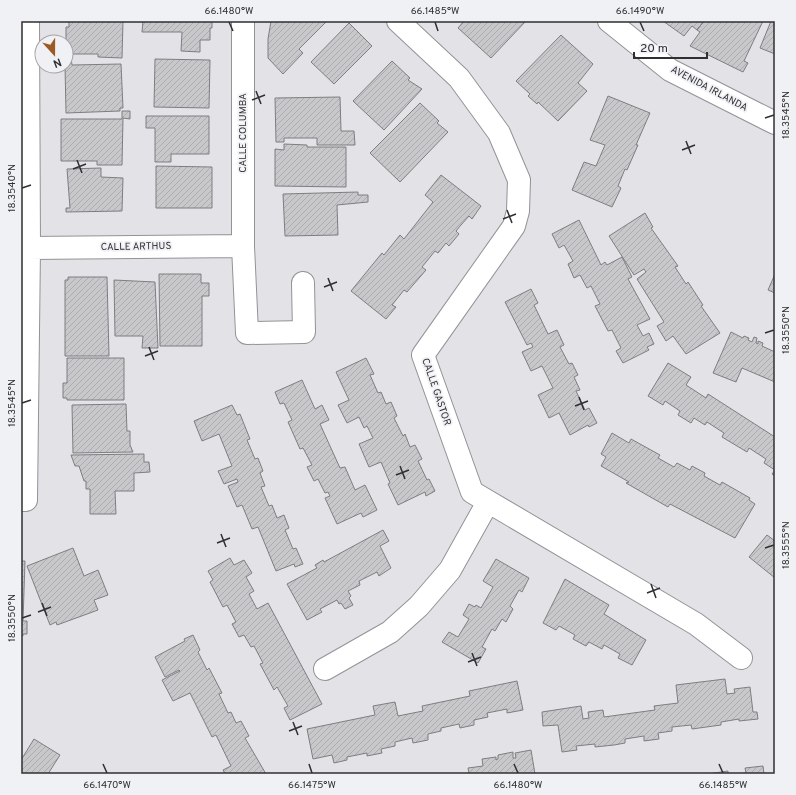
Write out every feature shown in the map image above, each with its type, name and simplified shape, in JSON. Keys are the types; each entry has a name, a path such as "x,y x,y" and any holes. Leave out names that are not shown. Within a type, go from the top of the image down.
{"street":[{"path":"23,500 29,248 28,21"},
{"name":"CALLE COLUMBA","path":"243,21 244,246 247,333 304,332 303,283"},
{"name":"CALLE GASTOR","path":"398,21 463,84 499,133 519,180 518,211 514,226 423,355 472,492 696,624 741,658"},
{"name":"AVENIDA IRLANDA","path":"609,21 670,70 775,124"},
{"name":"CALLE ARTHUS","path":"29,248 244,246"},
{"path":"324,669 390,632 419,606 450,570 488,502"}],"building":[{"path":"69,21 123,21 122,58 98,57 98,54 74,54 74,34 66,34 66,27 69,27"},
{"path":"143,21 212,21 212,28 210,28 210,40 200,40 200,52 181,51 182,32 142,32"},
{"path":"271,21 327,21 299,49 303,53 283,74 268,58 268,39"},
{"path":"464,21 526,21 491,58 458,28"},
{"path":"663,21 704,21 697,30 692,26 684,36"},
{"path":"704,21 763,21 744,61 748,63 743,72 690,46 700,32 697,30"},
{"path":"771,21 775,21 775,54 760,48"},
{"path":"349,23 372,46 334,84 311,62"},
{"path":"561,35 593,64 578,83 587,91 558,121 538,102 537,104 528,96 530,94 516,81"},
{"path":"155,59 210,60 209,108 154,107"},
{"path":"392,61 410,78 408,80 422,89 384,130 353,101"},
{"path":"121,64 123,108 120,108 120,111 66,113 65,74 74,74 74,65"},
{"path":"608,96 650,113 636,145 638,145 618,186 621,188 612,207 572,190 584,162 596,166 605,145 590,140"},
{"path":"340,97 341,131 354,131 355,145 317,145 317,138 284,138 284,142 276,142 275,98"},
{"path":"420,103 439,121 437,123 448,132 400,182 370,153"},
{"path":"122,111 130,111 130,119 123,118 122,165 97,165 97,161 61,161 61,119 122,119"},
{"path":"146,116 209,116 209,154 171,154 171,162 155,162 155,128 146,128"},
{"path":"284,144 307,145 307,147 346,147 346,187 275,186 275,149 284,150"},
{"path":"156,166 212,167 212,208 156,208"},
{"path":"101,168 101,177 123,178 122,211 66,212 66,208 70,208 67,169"},
{"path":"441,175 481,206 472,219 469,216 456,231 459,234 449,246 446,243 438,253 435,251 422,267 426,270 407,292 404,290 392,305 396,307 386,319 351,291 382,253 384,255 400,235 404,239 433,202 425,195"},
{"path":"358,192 358,195 368,195 368,202 337,205 338,235 285,236 283,194"},
{"path":"645,213 653,227 651,228 678,266 675,267 686,284 688,282 703,305 701,306 720,333 686,354 673,336 666,341 657,326 664,322 637,279 646,272 644,269 634,275 609,236"},
{"path":"579,220 601,265 605,262 607,265 622,257 632,277 628,279 650,319 637,325 643,336 649,333 654,344 647,347 649,350 623,363 616,351 621,348 612,330 608,331 595,306 600,304 591,286 587,288 580,275 574,278 568,264 573,261 564,245 559,248 552,234"},
{"path":"159,274 201,274 201,283 209,283 209,296 202,296 202,346 160,346"},
{"path":"775,274 775,293 768,290"},
{"path":"68,277 107,277 109,356 65,356 65,280 68,280"},
{"path":"114,280 155,282 158,348 142,348 143,336 115,336"},
{"path":"531,289 538,303 534,305 548,334 557,330 564,345 560,347 569,364 572,363 578,375 574,377 580,390 576,391 585,410 589,408 597,423 589,427 588,425 570,435 559,413 549,418 538,395 553,388 542,366 531,371 522,352 533,347 531,343 527,345 505,302"},
{"path":"731,332 743,338 744,336 749,338 748,340 752,342 754,337 757,338 756,343 758,344 758,341 763,343 762,346 775,352 775,382 742,368 736,382 713,373"},
{"path":"67,358 124,358 124,400 67,400 67,398 63,398 63,383 67,383"},
{"path":"366,358 374,374 370,375 378,393 381,392 386,404 391,402 397,416 394,418 403,436 405,434 410,447 415,445 422,459 418,461 427,480 429,479 435,491 426,496 425,492 398,505 388,484 390,483 381,462 369,467 359,444 373,438 367,426 364,428 359,417 347,423 338,405 349,400 336,372"},
{"path":"668,363 691,377 686,385 706,398 708,394 775,437 775,470 764,463 766,459 749,448 747,452 722,437 724,433 707,422 705,425 694,418 691,423 678,415 680,411 665,401 663,405 648,396"},
{"path":"302,380 315,409 322,405 329,420 320,424 340,468 345,467 355,490 365,485 377,510 363,517 361,513 337,524 325,498 330,496 328,492 325,493 318,479 314,481 307,467 312,465 303,448 300,449 288,422 292,420 284,403 280,404 275,392"},
{"path":"126,404 127,431 130,431 130,445 133,452 73,453 72,405"},
{"path":"232,405 237,415 240,414 250,439 247,440 255,459 258,458 263,471 260,473 265,486 261,487 269,506 272,505 277,518 284,515 289,528 285,530 293,549 296,548 303,564 295,567 294,564 276,571 258,527 252,529 242,505 237,507 228,486 238,482 237,479 224,484 218,471 232,466 219,434 202,441 194,421"},
{"path":"612,433 629,443 631,439 660,455 658,458 674,467 677,463 690,470 692,466 705,473 704,476 720,485 722,482 750,498 749,500 755,504 735,538 670,504 668,507 626,483 629,482 601,466 606,457 601,454"},
{"path":"144,454 144,462 149,462 150,472 134,473 134,491 115,491 116,514 90,514 90,489 86,489 86,481 84,481 79,466 75,466 71,455"},
{"path":"383,530 389,541 380,546 391,568 379,576 377,572 359,581 360,585 348,591 351,596 349,598 353,605 345,609 337,600 320,609 322,612 307,620 287,584 317,568 315,565 323,560 324,562"},
{"path":"767,535 775,541 775,578 749,557"},
{"path":"73,548 84,576 98,570 108,595 94,600 98,610 57,625 56,622 50,625 27,566"},
{"path":"230,558 234,565 244,560 252,573 246,577 254,591 249,594 257,609 268,603 322,704 290,720 284,708 288,706 277,687 274,690 260,664 263,663 254,646 251,647 244,635 239,637 232,624 236,622 227,605 223,607 210,582 213,580 208,571"},
{"path":"496,559 529,578 522,592 519,590 510,606 513,609 506,622 502,619 495,631 492,629 482,647 486,649 478,663 442,642 449,632 458,637 469,619 463,615 469,604 475,607 476,605 481,608 493,587 483,581"},
{"path":"21,561 25,561 23,621 27,621 27,634 23,634 23,636 21,636"},
{"path":"565,579 609,605 604,614 646,640 632,665 618,658 620,654 604,645 602,649 589,642 586,646 573,639 575,635 559,626 556,630 543,623"},
{"path":"193,635 200,650 198,652 207,670 209,668 222,693 219,694 228,713 231,712 236,723 241,721 249,736 245,738 266,774 225,774 223,770 231,766 216,735 212,737 190,693 173,701 162,680 180,671 179,670 165,677 155,657"},
{"path":"725,679 727,694 735,693 734,689 750,687 753,712 757,712 758,719 739,721 739,719 721,722 721,725 692,729 691,725 672,727 672,731 658,733 659,739 644,741 644,736 625,739 625,743 595,747 595,744 576,746 577,750 562,752 558,725 543,726 542,712 581,706 583,719 589,718 588,712 603,710 604,717 655,710 654,706 678,703 676,685"},
{"path":"517,681 523,710 507,713 507,709 487,713 488,717 474,720 474,725 460,728 459,724 441,728 441,731 428,734 428,740 413,743 412,738 395,742 395,746 381,749 382,753 367,756 367,753 347,757 347,760 334,763 332,755 313,759 307,729 375,715 373,706 395,702 398,716 423,711 422,706 470,696 469,691"},
{"path":"34,739 60,755 48,774 21,774 21,760"},
{"path":"531,750 535,774 463,774 469,773 468,768 483,766 482,759 496,757 496,760 498,759 498,755 513,752 513,758 516,758 515,753"},
{"path":"763,766 764,774 735,774 746,773 745,768"},
{"path":"728,771 728,774 707,774"}]}
